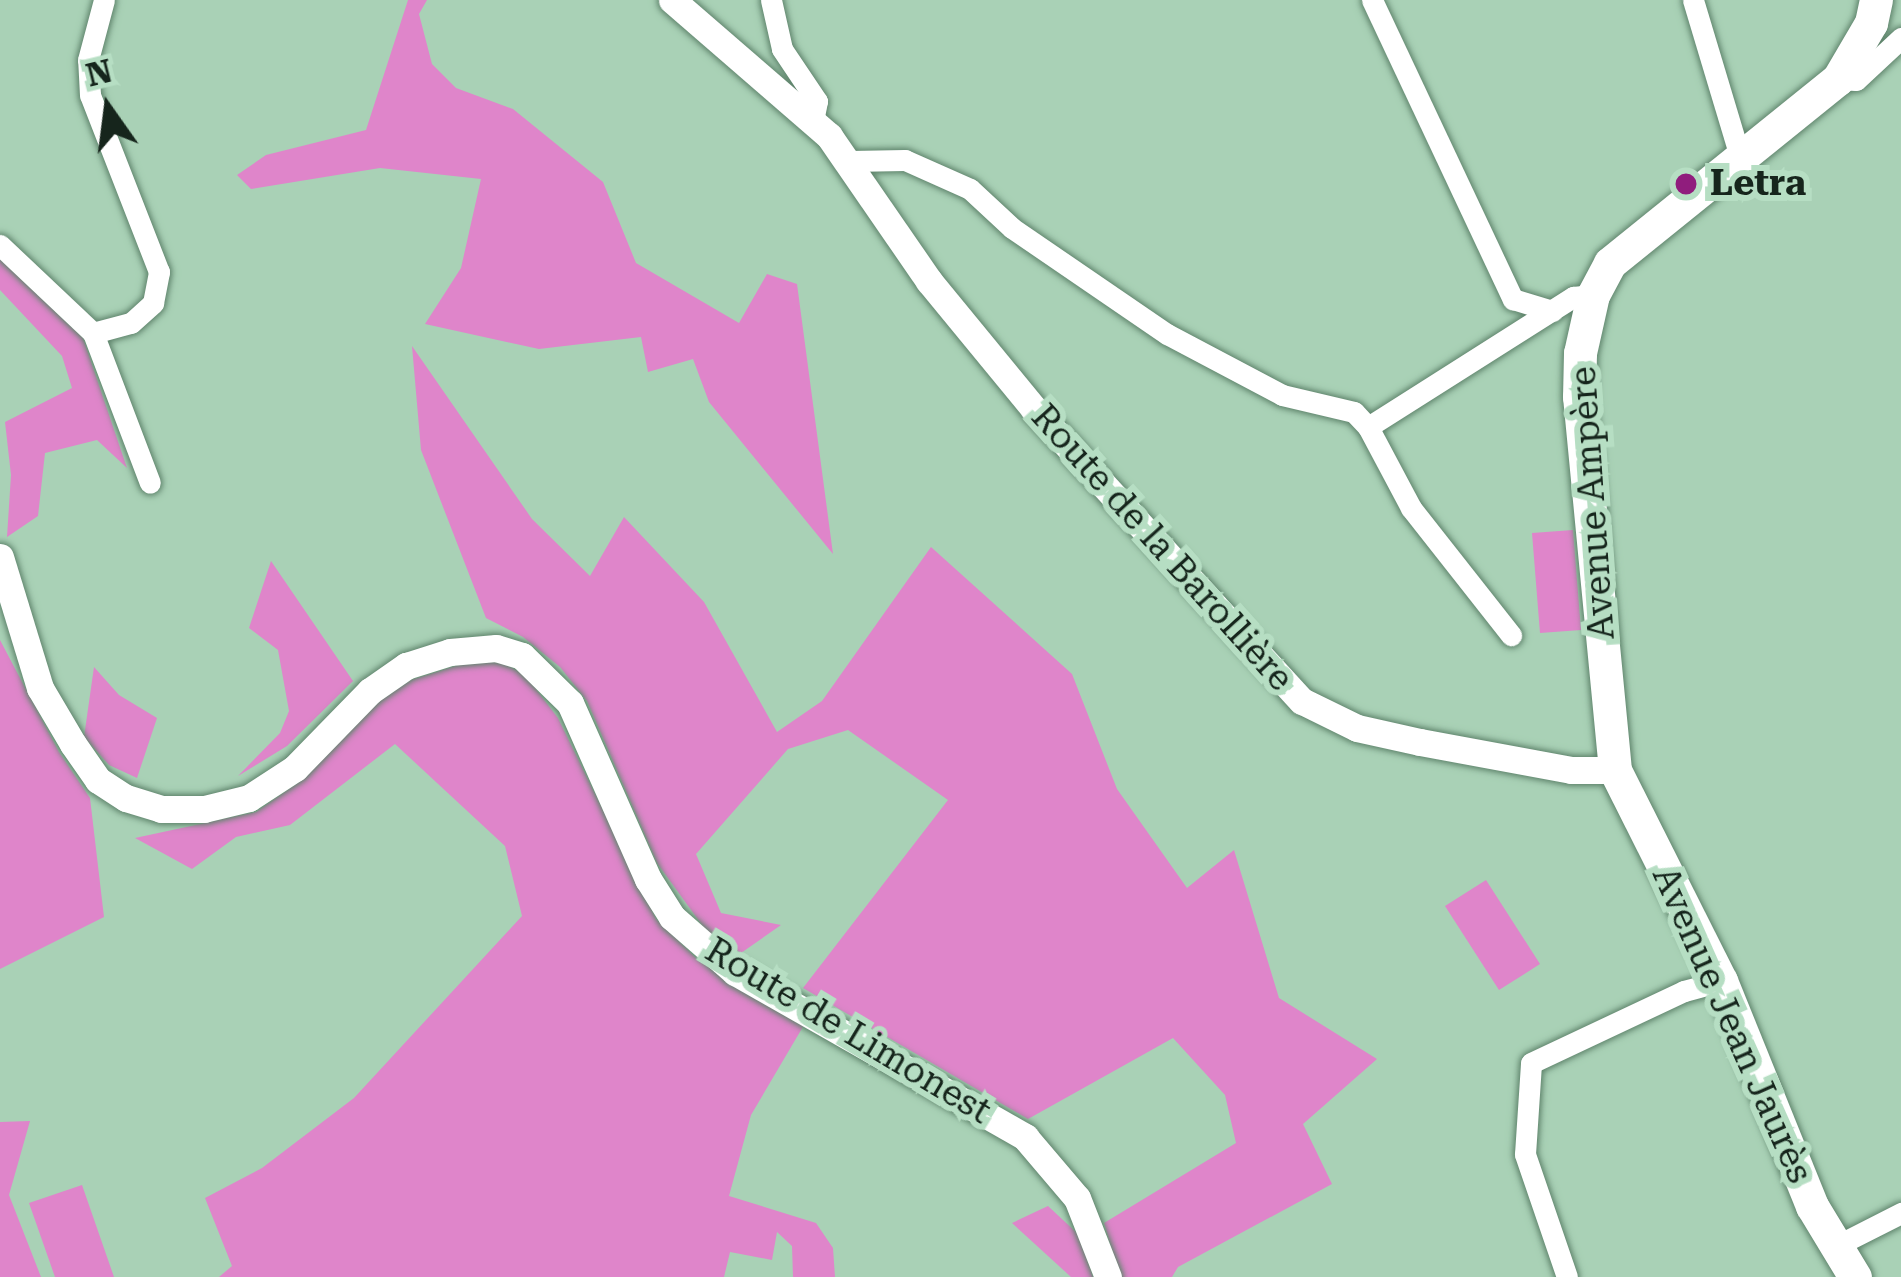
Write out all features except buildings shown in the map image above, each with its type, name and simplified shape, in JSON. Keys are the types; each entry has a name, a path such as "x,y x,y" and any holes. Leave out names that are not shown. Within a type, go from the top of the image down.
{"main road":[{"name":"Avenue Ampère","path":"1615,770 1579,397 1580,353 1593,295 1610,263 1634,238 1741,160 1838,80 1871,23 1876,0"},
{"name":"Avenue Jean Jaurès","path":"1615,770 1721,981 1812,1206 1855,1277"}],"street":[{"path":"93,333 131,322 153,303 159,272 90,95 88,60 104,0"},
{"name":"Route de la Barollière","path":"672,0 821,129 850,161 928,280 1034,409 1302,701 1357,728 1420,742 1571,770 1615,770"},
{"path":"771,0 782,49 817,101 821,129"},
{"path":"1372,0 1513,299 1552,311"},
{"path":"1693,0 1741,160"},
{"path":"1838,80 1856,80 1901,38"},
{"path":"850,161 904,160 970,189 1012,228 1167,334 1282,394 1354,412 1368,427 1411,508 1511,635"},
{"path":"0,245 93,333 150,483"},
{"path":"1368,427 1573,297 1593,295"},
{"name":"Route de Limonest","path":"0,557 40,688 73,744 98,780 160,809 204,808 249,798 295,768 370,691 406,666 450,652 496,648 522,656 570,704 648,879 672,917 735,972 1024,1137 1077,1198 1108,1277"},
{"path":"1567,1277 1525,1154 1531,1063 1684,991 1721,981"},
{"path":"1838,1245 1901,1213"}],"shaded area":[{"path":"408,0 427,0 419,14 432,64 456,88 513,109 603,182 636,263 739,323 767,274 797,284 833,554 709,402 693,359 648,372 641,337 539,349 425,324 461,268 481,179 380,168 251,189 237,175 266,155 366,130"},
{"path":"0,259 83,338 127,468 97,440 45,453 38,516 7,537 11,475 5,422 72,388 62,356 0,290"},
{"path":"412,346 532,519 590,576 624,517 704,602 777,732 822,701 931,547 1072,674 1117,789 1187,888 1234,850 1279,998 1377,1059 1303,1124 1332,1184 1178,1267 1172,1277 1120,1277 1104,1223 1236,1143 1225,1095 1173,1038 1028,1119 803,988 948,800 848,730 788,749 696,854 721,913 781,925 741,953 707,932 657,863 587,701 560,667 523,637 486,618 421,450"},
{"path":"1573,530 1581,630 1540,633 1532,533"},
{"path":"271,561 353,681 287,746 238,776 280,733 289,711 278,650 249,628"},
{"path":"0,640 59,752 90,798 104,917 0,969"},
{"path":"499,661 525,675 558,718 656,919 696,958 804,1025 751,1115 729,1196 816,1223 833,1248 835,1277 793,1277 792,1246 777,1232 772,1260 730,1252 724,1277 219,1277 232,1266 205,1198 262,1168 354,1098 522,916 505,846 395,744 290,825 236,837 192,869 135,838 256,812 305,778 373,705 411,680 459,665"},
{"path":"94,667 119,695 157,718 137,778 109,765 84,737"},
{"path":"1486,880 1540,964 1499,990 1445,906"},
{"path":"30,1121 9,1195 41,1277 0,1277 0,1122"},
{"path":"82,1185 114,1277 55,1277 29,1203"},
{"path":"1048,1206 1078,1234 1093,1277 1071,1277 1012,1223"}],"place":[{"name":"Letra","path":"1686,184"}]}
